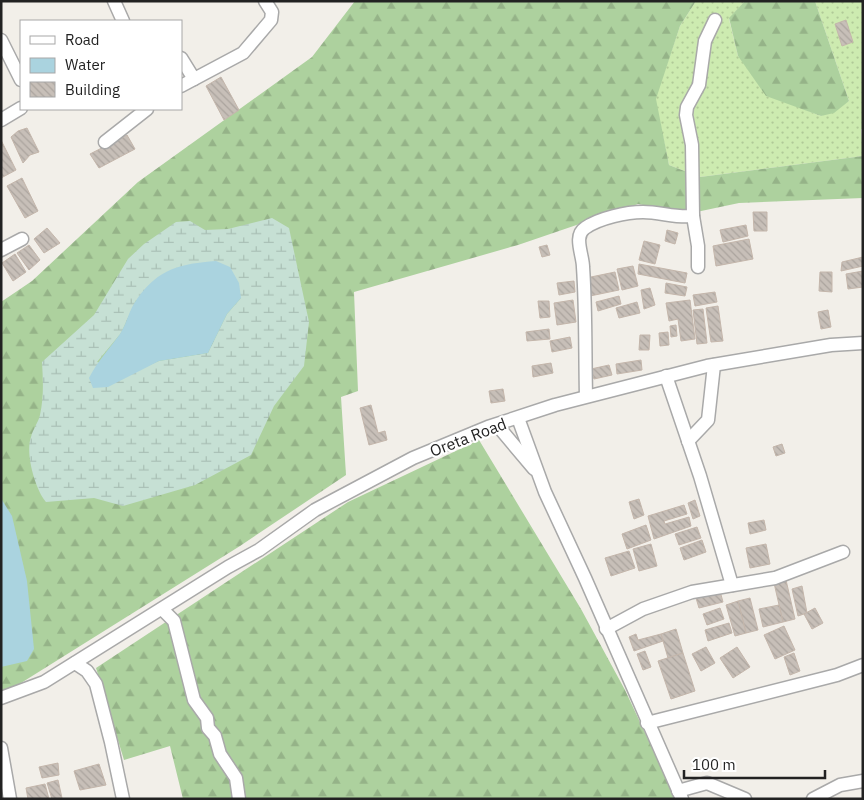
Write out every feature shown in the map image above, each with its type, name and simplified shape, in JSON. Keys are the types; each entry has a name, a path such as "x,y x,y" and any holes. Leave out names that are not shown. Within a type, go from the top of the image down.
{"street":[{"path":"114,1 123,20"},
{"path":"182,85 243,53 271,20 272,12 265,1"},
{"path":"698,267 698,246 693,216 692,145 686,115 687,107 699,85 706,41 715,20"},
{"path":"1,40 20,78"},
{"path":"182,60 194,79"},
{"path":"1,120 20,109"},
{"path":"106,142 146,110"},
{"path":"586,396 584,327 586,301 583,260 578,242 580,233 585,227 599,221 643,212 681,217 693,216"},
{"path":"1,250 22,239"},
{"name":"Oreta Road","path":"1,698 44,682 228,567 259,550 315,510 413,458 497,425 586,396 714,365 831,345 863,343"},
{"path":"688,441 708,420 714,365"},
{"path":"666,376 732,585"},
{"path":"518,418 536,470 680,795 707,783 745,799"},
{"path":"497,425 536,470"},
{"path":"606,628 651,606 692,592 775,578 843,552"},
{"path":"162,609 174,621 194,700 207,718 208,728 215,736 216,746 236,778 240,799"},
{"path":"75,663 88,672 96,684 123,799"},
{"path":"647,723 838,676 863,665"},
{"path":"1,748 10,799"},
{"path":"813,799 840,785 863,781"}],"green space":[{"path":"355,1 696,1 680,26 656,99 669,165 700,177 863,156 863,198 739,203 687,214 638,204 518,245 354,292 358,391 341,397 346,475 240,546 13,688 1,691 1,302 32,281 138,182 312,57"},
{"path":"696,1 745,1 729,19 738,56 796,106 821,116 849,101 815,1 863,1 863,129 861,129 863,156 700,177 669,165 655,99 680,26"},
{"path":"745,1 815,1 849,101 834,113 821,116 766,96 738,56 729,18"},
{"path":"272,218 289,228 309,322 304,366 274,406 251,455 195,485 123,506 94,498 46,502 38,489 32,471 29,452 29,444 41,408 43,388 42,362 94,315 128,259 144,244 176,222 190,221 205,230 228,229","holes":["241,298 227,314 208,353 159,361 134,372 97,362 121,333 136,300"]},
{"path":"479,440 581,609 625,690 676,799 183,799 170,746 124,760 96,668 348,502"}],"water":[{"path":"216,261 230,267 239,283 241,298 227,314 208,353 159,361 108,387 93,388 89,378 99,361 120,334 134,303 145,289 162,274 181,266"},
{"path":"2,500 12,516 27,581 34,649 27,661 1,667"}],"building":[{"path":"846,20 853,42 842,46 835,24"},
{"path":"221,77 239,110 224,120 206,86"},
{"path":"27,128 39,152 30,155 23,163 11,137 18,131"},
{"path":"127,135 135,149 99,168 90,154"},
{"path":"1,140 16,170 1,178"},
{"path":"22,178 38,211 25,218 7,186"},
{"path":"753,212 767,212 767,231 754,231"},
{"path":"746,225 748,236 723,242 720,230"},
{"path":"47,228 60,243 44,253 34,239"},
{"path":"667,230 678,233 675,244 665,241"},
{"path":"749,239 753,259 716,266 713,246"},
{"path":"644,241 660,245 655,264 639,260"},
{"path":"29,245 40,260 29,270 17,253"},
{"path":"547,245 550,255 542,257 539,247"},
{"path":"15,254 26,272 13,281 2,263"},
{"path":"863,257 863,266 841,271 842,262"},
{"path":"639,264 687,273 685,283 638,274"},
{"path":"633,266 638,286 622,290 617,269"},
{"path":"863,271 863,287 848,289 846,274"},
{"path":"615,272 619,290 590,296 586,278"},
{"path":"820,272 832,272 832,292 819,291"},
{"path":"574,281 575,292 559,295 557,283"},
{"path":"666,283 687,287 685,296 665,293"},
{"path":"650,288 655,305 644,309 641,290"},
{"path":"715,292 717,302 695,306 693,295"},
{"path":"619,296 621,304 598,311 596,302"},
{"path":"573,300 576,322 557,325 554,303"},
{"path":"690,300 695,339 681,341 678,319 669,321 666,303"},
{"path":"538,301 549,301 550,317 540,318"},
{"path":"637,302 640,313 619,318 616,308"},
{"path":"718,306 723,341 711,342 706,308"},
{"path":"703,309 707,343 697,344 693,310"},
{"path":"828,310 831,327 821,329 818,312"},
{"path":"676,325 677,336 671,337 670,326"},
{"path":"549,329 550,339 527,341 526,332"},
{"path":"668,332 669,345 660,346 659,333"},
{"path":"640,335 650,335 649,350 639,350"},
{"path":"570,337 572,348 552,352 550,341"},
{"path":"641,360 642,370 617,374 616,364"},
{"path":"551,363 553,373 533,377 532,366"},
{"path":"609,365 612,375 594,379 591,369"},
{"path":"503,389 505,401 491,403 489,391"},
{"path":"371,405 378,433 385,431 387,440 369,445 360,408"},
{"path":"782,444 785,453 776,456 773,447"},
{"path":"639,499 644,515 634,519 629,502"},
{"path":"695,500 700,516 693,519 688,503"},
{"path":"684,505 687,514 664,521 665,524 689,517 691,526 654,539 648,516"},
{"path":"764,520 766,530 750,534 748,523"},
{"path":"646,525 651,540 627,549 622,534"},
{"path":"697,527 701,538 679,545 675,534"},
{"path":"702,540 706,552 684,560 680,548"},
{"path":"651,544 657,566 639,571 633,549"},
{"path":"766,544 770,564 750,568 746,548"},
{"path":"629,551 635,568 611,576 605,558"},
{"path":"786,580 795,619 783,622 774,583"},
{"path":"802,586 807,613 798,616 792,589"},
{"path":"720,591 723,602 699,608 696,598"},
{"path":"750,598 758,630 746,633 738,601"},
{"path":"738,601 746,633 735,636 726,605"},
{"path":"779,605 783,622 763,627 759,609"},
{"path":"720,608 724,619 707,625 703,614"},
{"path":"815,608 823,623 812,629 804,614"},
{"path":"729,623 732,633 708,641 705,630"},
{"path":"784,626 795,650 775,659 764,635"},
{"path":"676,629 683,653 668,658 661,634"},
{"path":"636,634 638,640 661,634 663,641 634,651 629,637"},
{"path":"706,647 715,663 701,671 692,654"},
{"path":"737,647 750,667 733,678 720,658"},
{"path":"645,651 651,667 643,670 637,654"},
{"path":"683,653 695,691 671,699 658,661"},
{"path":"794,653 800,671 790,675 784,657"},
{"path":"58,763 59,775 42,778 39,767"},
{"path":"99,764 106,785 80,790 74,771"},
{"path":"58,780 62,798 52,799 47,783"},
{"path":"45,784 49,799 28,799 26,788"}]}
